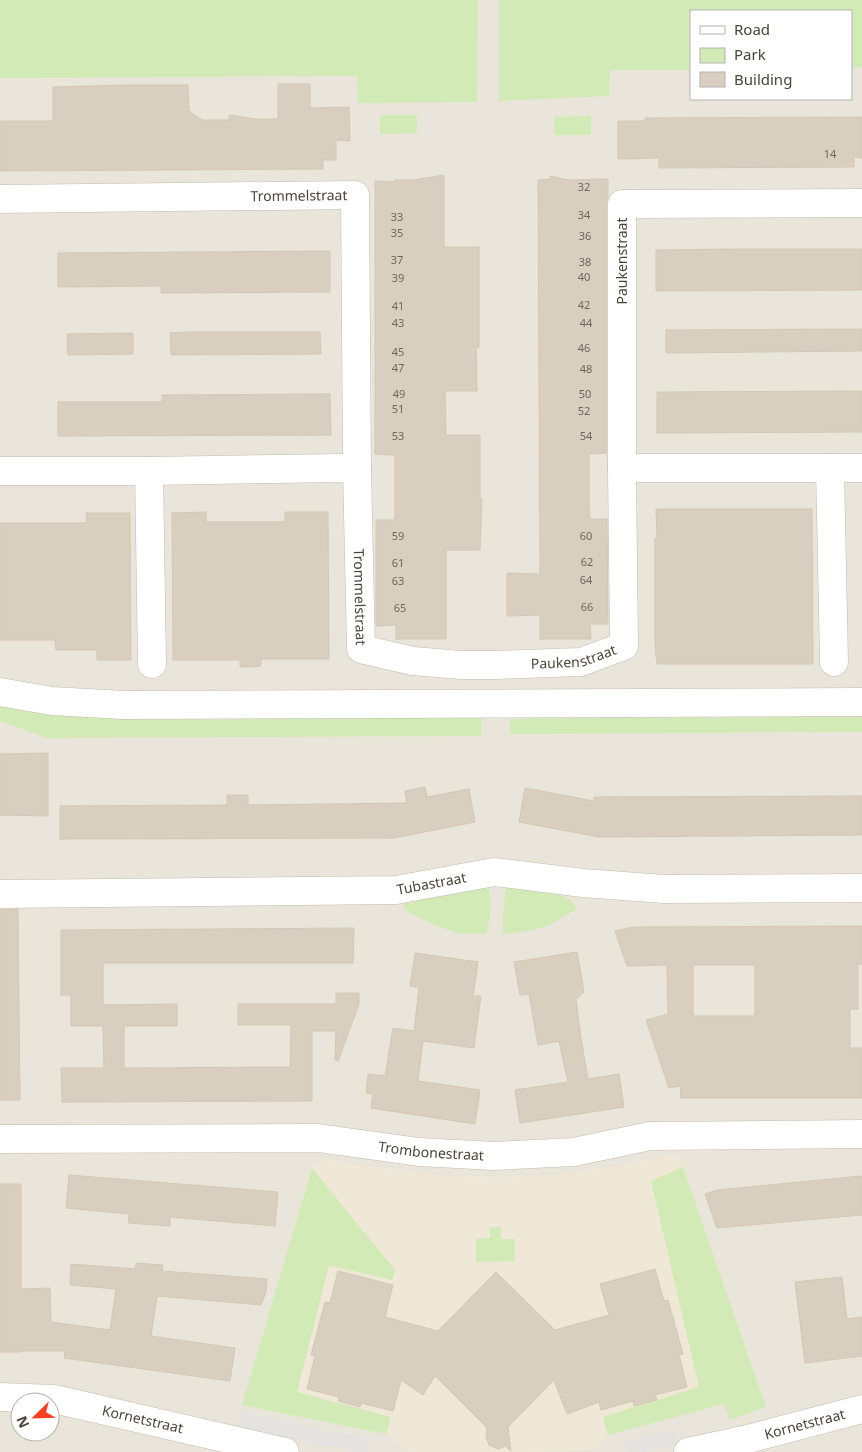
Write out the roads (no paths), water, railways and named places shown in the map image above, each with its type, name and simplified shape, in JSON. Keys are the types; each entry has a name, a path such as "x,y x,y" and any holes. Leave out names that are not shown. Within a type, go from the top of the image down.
{"street":[{"name":"Trommelstraat","path":"0,200 355,196 357,469 361,649 412,661 461,665 494,665"},
{"name":"Paukenstraat","path":"494,665 581,662 624,646 622,204 862,203"},
{"path":"622,468 862,468"},
{"path":"830,468 834,662"},
{"path":"0,471 357,469"},
{"path":"149,471 152,664"},
{"path":"0,692 52,701 124,705 862,702"},
{"name":"Tubastraat","path":"0,894 396,890 494,872 583,883 664,889 862,888"},
{"name":"Trombonestraat","path":"0,1139 318,1138 419,1152 494,1156 574,1152 650,1136 862,1134"},
{"name":"Kornetstraat","path":"0,1397 54,1399 285,1452"},
{"name":"Kornetstraat","path":"688,1452 748,1439 862,1409"}]}
